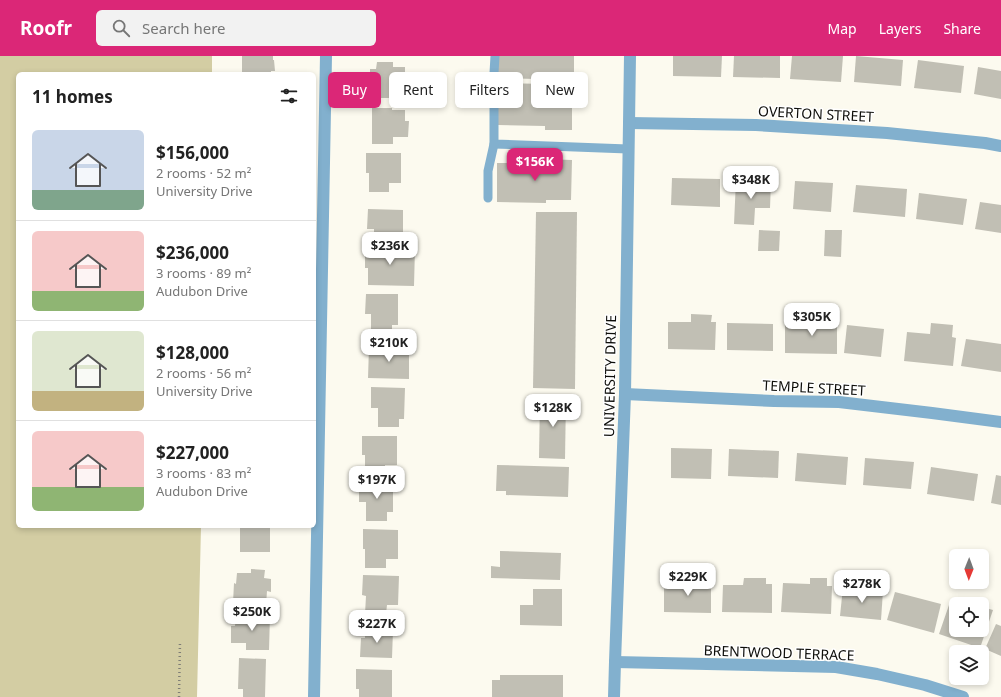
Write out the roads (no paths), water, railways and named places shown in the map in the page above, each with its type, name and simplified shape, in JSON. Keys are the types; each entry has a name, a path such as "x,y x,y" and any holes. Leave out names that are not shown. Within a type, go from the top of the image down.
{"street":[{"path":"314,697 326,56"},
{"name":"UNIVERSITY DRIVE","path":"614,697 614,662 625,394 630,56"},
{"name":"OVERTON STREET","path":"629,123 756,126 887,133 1001,146"},
{"name":"TEMPLE STREET","path":"625,394 774,401 839,402 1001,422"},
{"name":"BRENTWOOD TERRACE","path":"614,662 836,667 877,674 925,685 963,697"}],"lane":[{"path":"494,56 494,72"},
{"path":"488,198 488,171 494,144 494,108"},
{"path":"494,144 628,149"}]}
